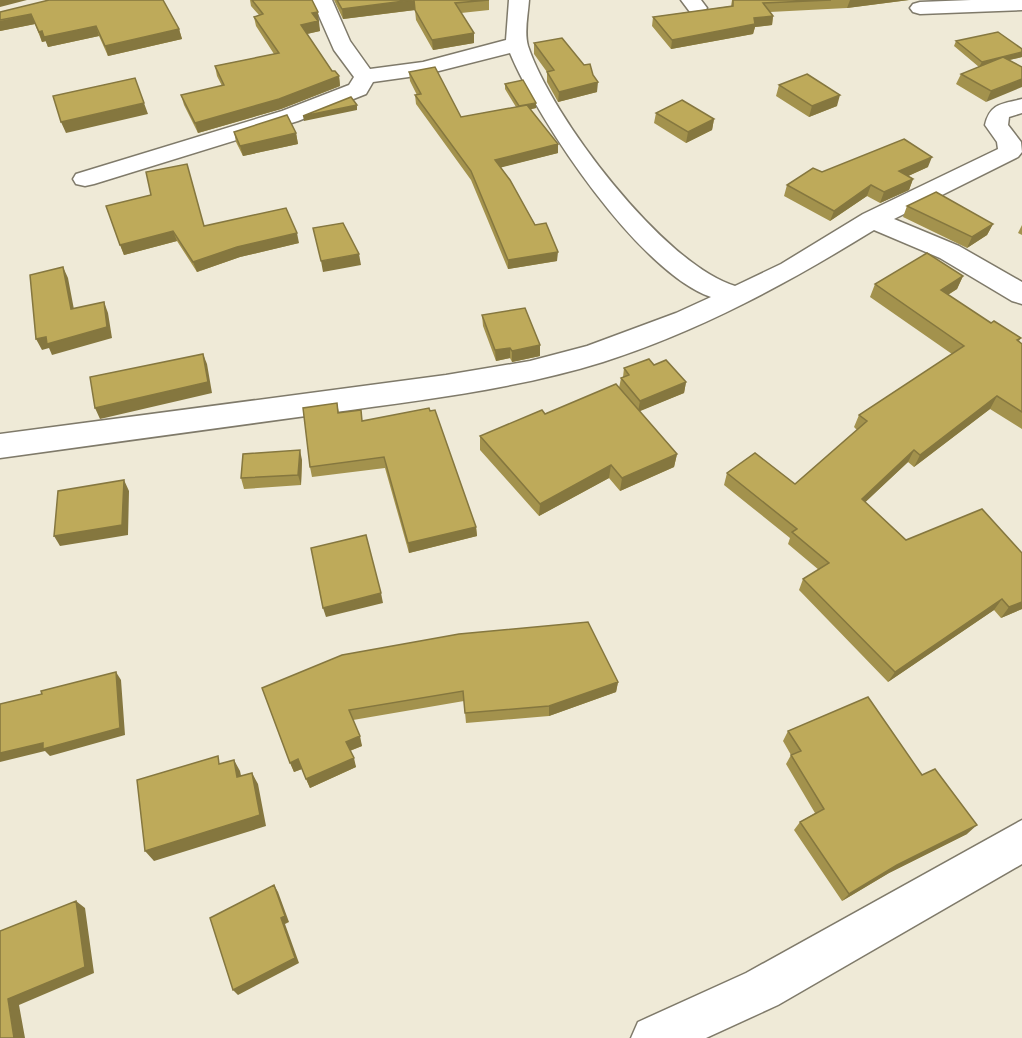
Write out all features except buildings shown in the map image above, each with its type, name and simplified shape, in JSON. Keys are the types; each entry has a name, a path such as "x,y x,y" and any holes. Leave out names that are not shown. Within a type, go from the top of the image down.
{"street":[{"path":"322,0 336,37 355,66 365,76"},
{"path":"519,0 518,44 543,99 579,154 628,213 674,262 708,286 737,296"},
{"path":"920,8 1022,4"},
{"path":"365,76 412,71 518,44"},
{"path":"85,179 290,117 358,89 365,76"},
{"path":"0,446 446,386 530,371 594,354 686,320 737,296 790,270 872,220 1010,152 1009,142 996,125 999,113 1022,106"},
{"path":"872,220 898,229 957,256 1022,295"},
{"path":"654,1038 762,989 1022,841"}]}
